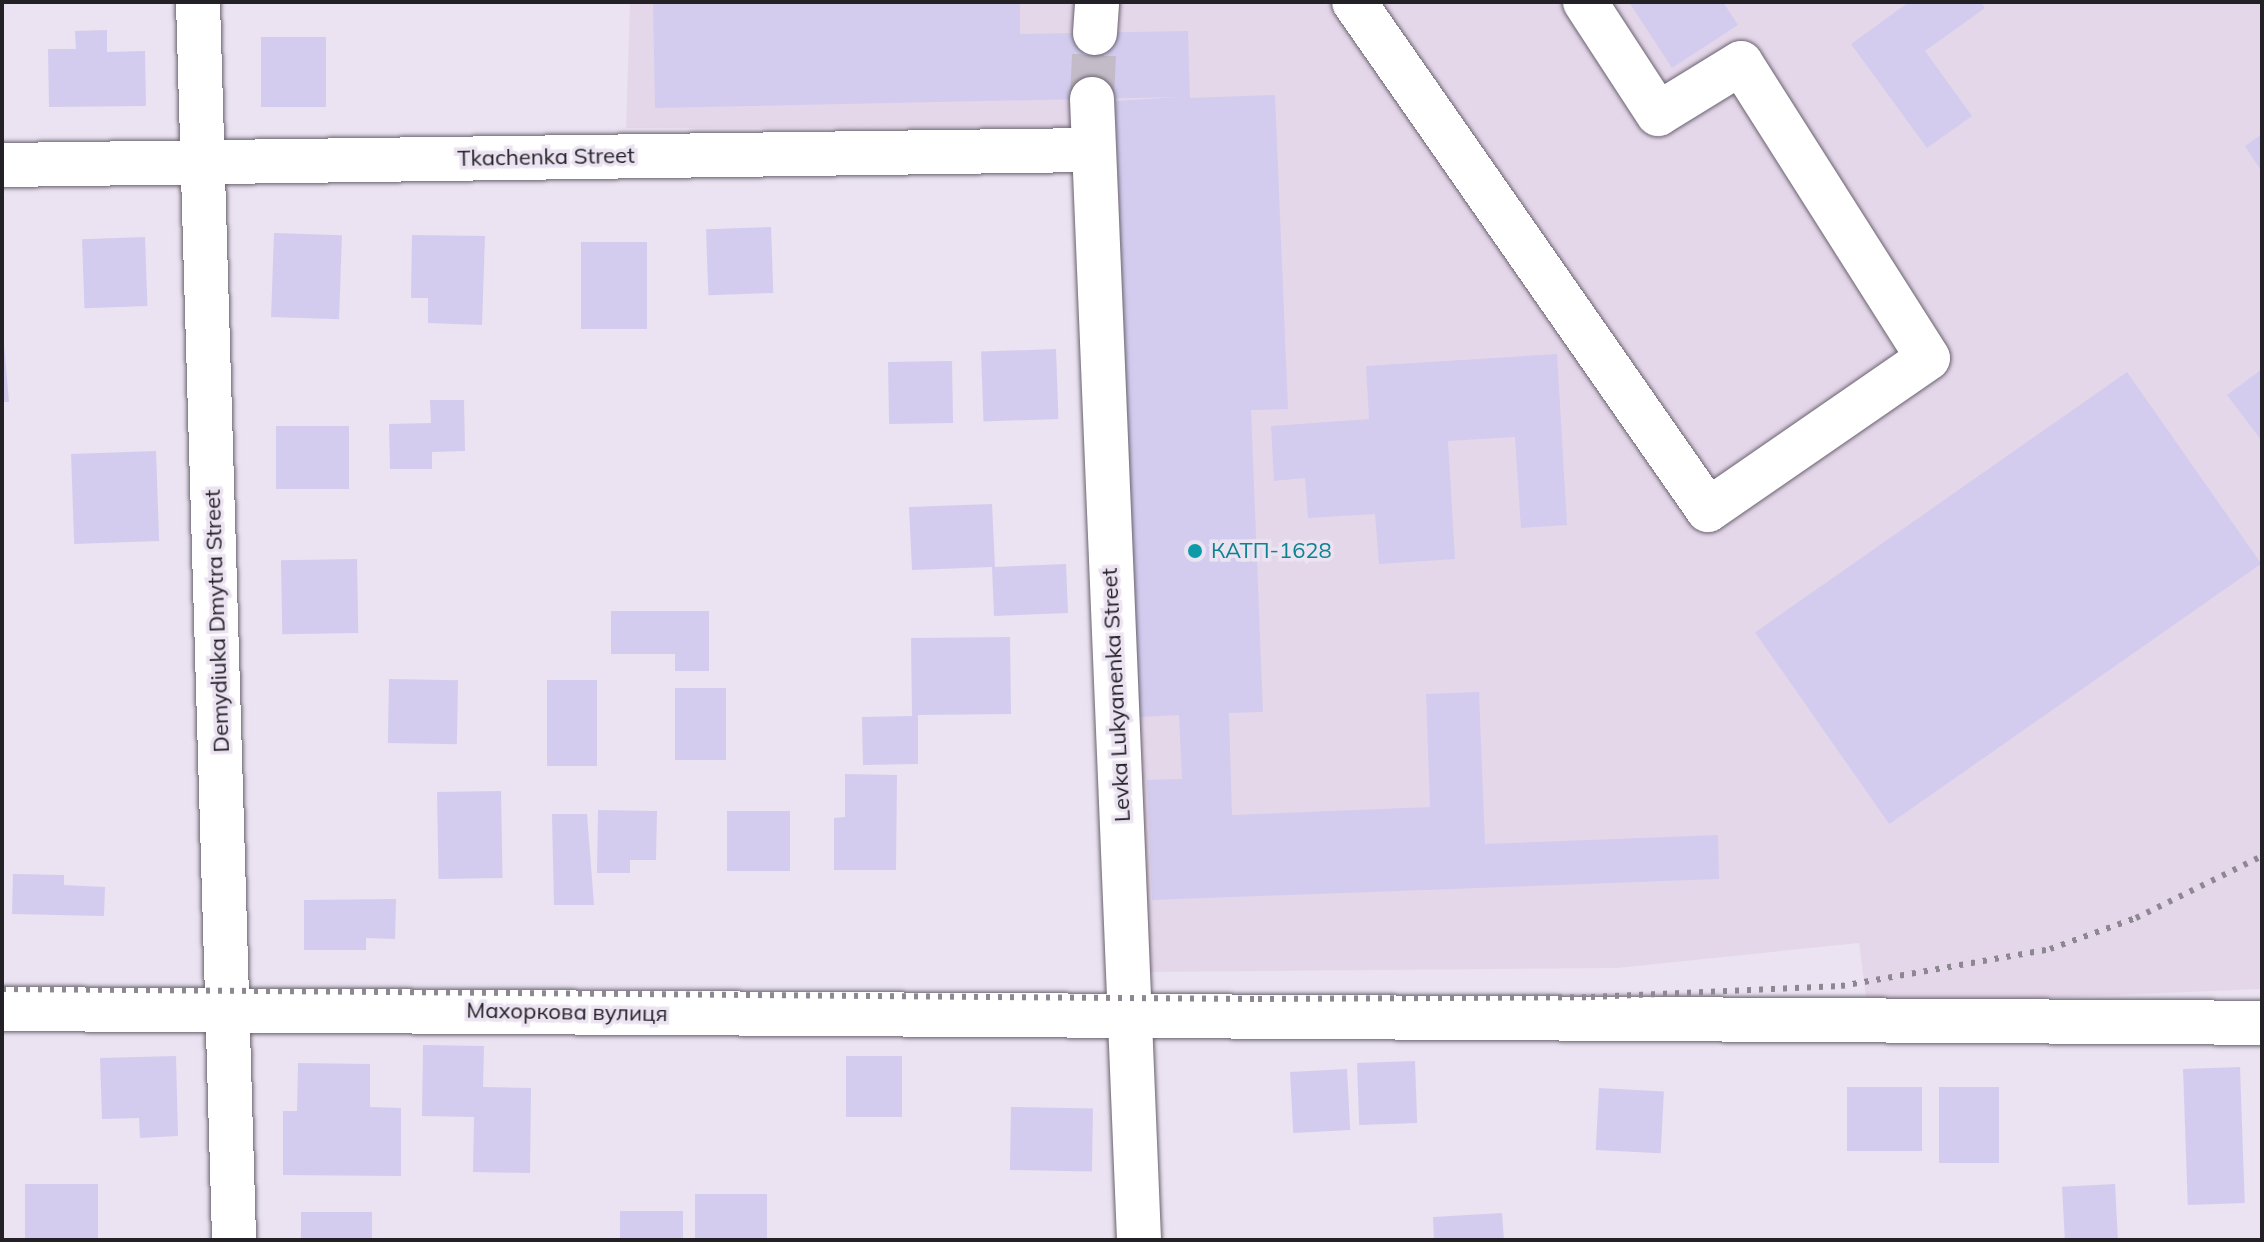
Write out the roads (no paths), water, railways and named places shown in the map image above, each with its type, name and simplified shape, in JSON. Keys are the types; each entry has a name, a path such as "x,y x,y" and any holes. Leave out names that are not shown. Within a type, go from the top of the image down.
{"street":[{"name":"Demydiuka Dmytra Street","path":"198,2 231,1008 234,1240"},
{"path":"1354,2 1708,510 1928,358 1741,63 1658,114 1585,2"},
{"name":"Levka Lukyanenka Street","path":"1092,99 1090,150 1139,1240"},
{"name":"Tkachenka Street","path":"2,165 1090,150"},
{"name":"Махоркова вулиця","path":"2,1009 231,1008 1131,1020 2262,1023"}],"tunnel":[{"path":"1092,99 1095,33"}],"railway":[{"path":"2,989 1258,999 1591,997 1841,986 2050,949 2136,918 2262,856"}],"place":[{"name":"КАТП-1628","path":"1195,551"}]}
